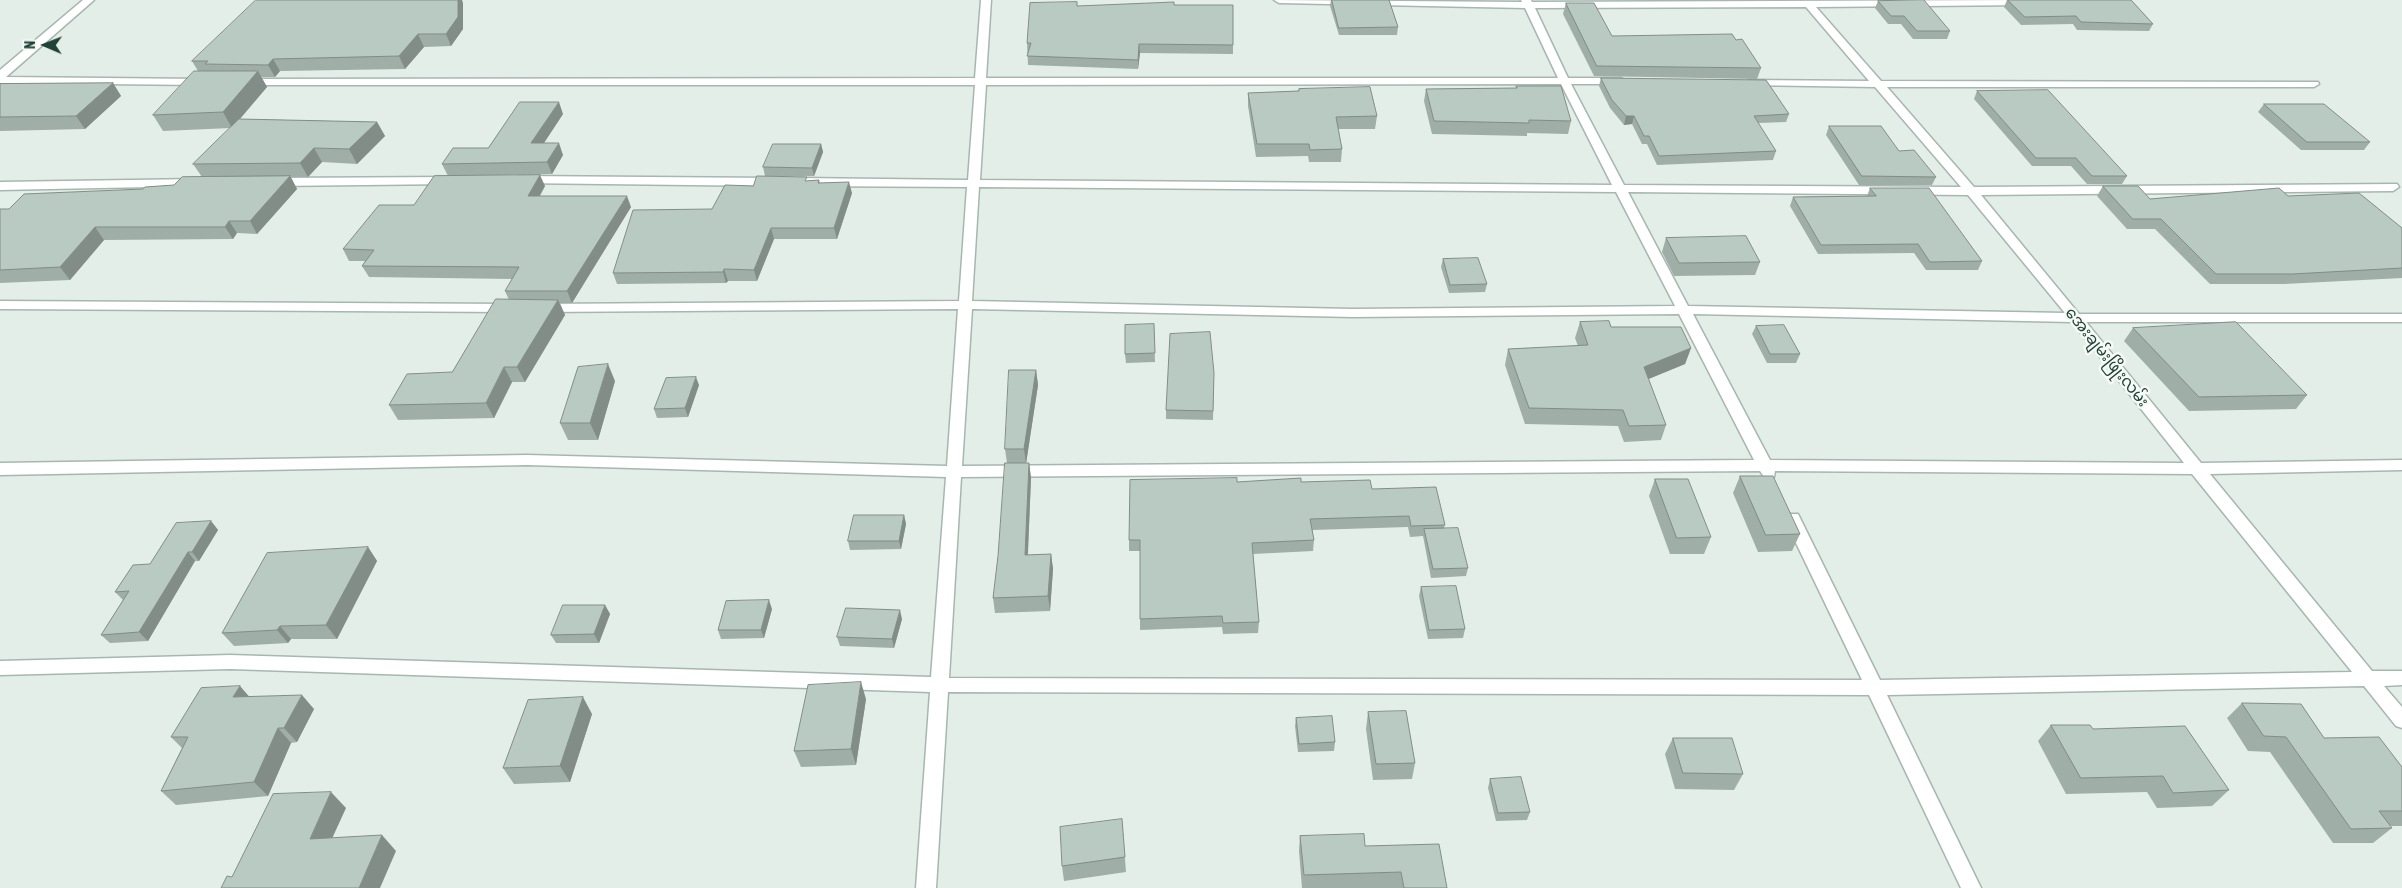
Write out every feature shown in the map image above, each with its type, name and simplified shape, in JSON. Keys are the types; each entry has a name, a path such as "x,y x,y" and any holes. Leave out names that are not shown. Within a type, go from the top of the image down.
{"street":[{"path":"0,76 89,0"},
{"path":"926,888 972,184 986,0"},
{"path":"1279,0 1527,3 2026,3"},
{"name":"အေးချမ်းဖြိုးလမ်း","path":"1806,2 1970,191 2076,318 2196,469 2402,720"},
{"path":"1527,3 1619,188 1776,486"},
{"path":"0,80 1217,83 1564,80 1633,82"},
{"path":"1741,83 1878,85 2158,82 2314,84"},
{"path":"514,180 1970,191 2393,187"},
{"path":"260,182 465,181"},
{"path":"0,186 212,183"},
{"path":"0,305 594,308 964,305 1353,313 1683,310 2076,318 2402,318"},
{"path":"0,469 527,460 953,472 1765,465 2196,469 2402,465"},
{"path":"1785,504 1971,888"},
{"path":"0,668 230,662 939,685 1874,688 2367,677 2402,678"}],"building":[{"path":"256,0 458,0 458,17 446,34 418,34 399,56 273,59 268,65 205,64 208,61 192,61"},
{"path":"1332,0 1389,0 1398,27 1339,28"},
{"path":"1924,0 1950,31 1917,31 1904,16 1891,16 1878,1"},
{"path":"2008,0 2131,0 2153,24 2081,22 2076,16 2025,17"},
{"path":"1077,2 1077,6 1174,2 1174,5 1233,5 1233,45 1139,44 1138,60 1027,56 1031,43 1027,43 1030,3"},
{"path":"1566,3 1594,3 1612,36 1732,34 1736,40 1742,39 1761,68 1597,66"},
{"path":"194,71 258,71 223,112 153,115"},
{"path":"1601,78 1766,80 1789,114 1754,116 1776,151 1659,156 1649,136 1644,136 1634,116 1626,116 1612,100"},
{"path":"113,83 76,116 0,117 0,84"},
{"path":"1516,86 1561,86 1571,121 1529,120 1529,123 1434,121 1426,89 1517,88"},
{"path":"1370,87 1377,116 1336,117 1342,149 1310,150 1309,144 1257,144 1248,93"},
{"path":"2048,90 2127,176 2092,176 2076,158 2036,158 1977,91"},
{"path":"520,102 559,102 531,143 559,143 547,162 442,164 453,148 488,148"},
{"path":"2264,104 2324,104 2370,142 2307,142"},
{"path":"239,119 377,122 349,149 314,148 300,163 193,164"},
{"path":"1829,126 1881,126 1899,151 1914,150 1936,177 1862,176"},
{"path":"773,144 821,144 812,168 763,167"},
{"path":"540,175 528,196 627,196 567,291 505,291 519,267 362,266 374,250 343,249 379,205 414,205 434,176"},
{"path":"290,176 250,221 229,221 225,227 95,227 60,267 0,270 0,209 9,209 24,194 143,189 145,187 174,185 182,177"},
{"path":"757,176 807,177 805,181 819,180 818,183 849,182 834,228 771,228 754,270 724,269 723,272 613,273 633,210 712,209 725,185 753,186"},
{"path":"2103,186 2138,186 2150,199 2279,188 2288,196 2359,193 2402,228 2402,268 2292,274 2216,274 2161,219 2133,219"},
{"path":"1870,188 1929,188 1982,261 1930,262 1918,244 1821,245 1793,197 1876,196"},
{"path":"1746,236 1760,262 1679,263 1666,238"},
{"path":"1478,258 1487,284 1450,285 1443,259"},
{"path":"496,299 558,300 517,367 504,367 486,403 389,405 407,374 452,372"},
{"path":"1609,321 1611,327 1681,327 1691,348 1644,367 1666,425 1629,426 1623,410 1529,408 1508,349 1588,345 1580,322"},
{"path":"2236,322 2307,395 2199,397 2133,328"},
{"path":"1154,324 1155,353 1125,354 1125,325"},
{"path":"1784,325 1800,354 1770,354 1756,326"},
{"path":"1210,332 1214,373 1213,411 1166,410 1170,334"},
{"path":"608,364 590,423 560,423 578,367"},
{"path":"1009,370 1036,370 1024,449 1005,449"},
{"path":"696,377 685,408 654,409 666,378"},
{"path":"1005,463 1029,463 1025,555 1051,554 1048,596 993,598"},
{"path":"1740,476 1773,476 1800,534 1766,535"},
{"path":"1237,478 1237,482 1301,478 1301,482 1370,480 1372,489 1436,487 1445,525 1411,526 1409,516 1310,519 1314,540 1252,543 1259,622 1223,623 1222,616 1140,619 1140,540 1129,540 1130,480"},
{"path":"1655,479 1688,479 1711,537 1677,538"},
{"path":"854,515 904,515 899,541 848,541"},
{"path":"211,521 192,552 188,552 139,632 101,635 129,591 115,592 133,565 150,564 176,523"},
{"path":"1458,528 1468,568 1433,569 1424,529"},
{"path":"368,547 326,625 280,626 277,630 222,633 267,553"},
{"path":"1456,586 1465,629 1429,630 1421,587"},
{"path":"769,600 761,630 718,630 726,601"},
{"path":"563,605 605,605 594,634 551,635"},
{"path":"846,608 900,610 892,639 837,637"},
{"path":"861,682 851,749 794,751 808,685"},
{"path":"240,686 233,697 302,695 284,728 278,728 254,782 161,791 188,737 171,737 201,688"},
{"path":"583,697 560,766 503,768 528,700"},
{"path":"2242,703 2301,704 2324,738 2379,737 2402,767 2402,811 2379,811 2392,828 2351,829 2286,737 2264,736"},
{"path":"1406,711 1415,763 1376,764 1368,712"},
{"path":"1332,716 1335,742 1299,744 1296,718"},
{"path":"2051,725 2090,725 2093,729 2185,726 2229,790 2173,793 2163,776 2081,778"},
{"path":"1673,738 1732,738 1743,774 1683,773"},
{"path":"1521,777 1530,812 1498,813 1490,779"},
{"path":"331,792 310,839 382,835 359,888 221,888 227,876 232,877 273,794"},
{"path":"1122,819 1125,857 1062,866 1060,827"},
{"path":"1364,834 1365,846 1439,844 1447,888 1404,888 1401,872 1304,875 1300,836"}]}
